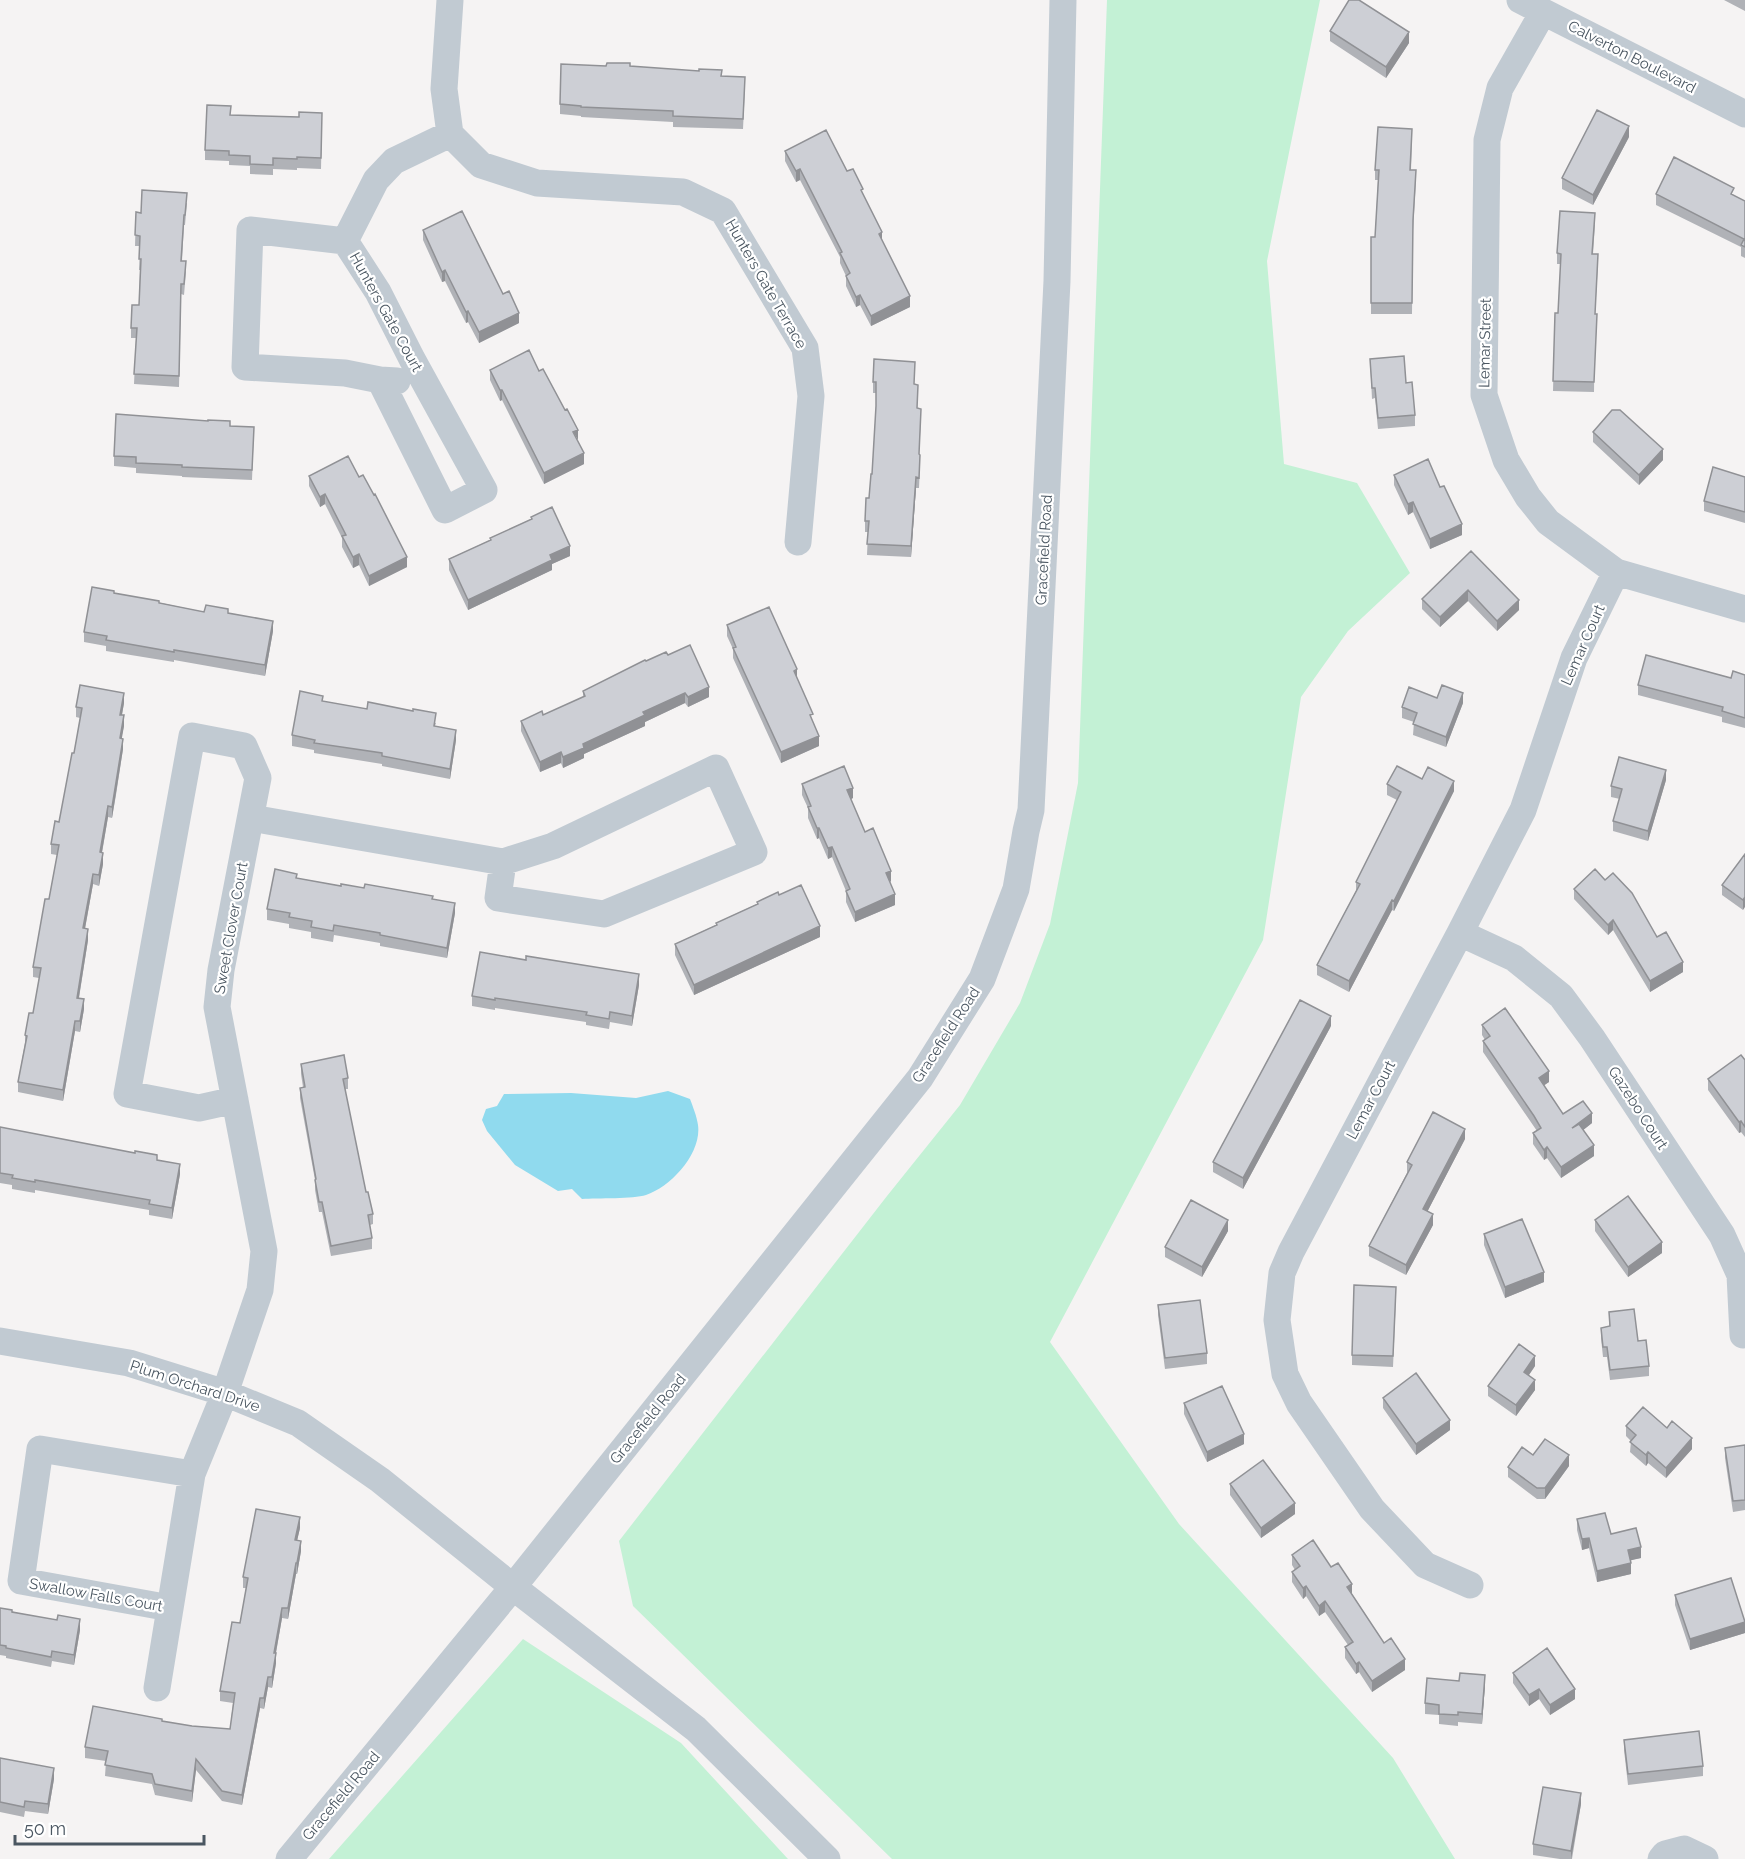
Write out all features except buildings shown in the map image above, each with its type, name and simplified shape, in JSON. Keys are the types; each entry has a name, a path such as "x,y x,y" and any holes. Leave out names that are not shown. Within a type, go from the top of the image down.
{"street":[{"path":"450,0 444,89 450,134"},
{"name":"Gracefield Road","path":"289,1859 513,1587 920,1078 982,979 1016,889 1031,810 1057,281 1063,0"},
{"name":"Calverton Boulevard","path":"1532,6 1745,114"},
{"name":"Lemar Street","path":"1532,6 1500,88 1487,140 1484,395 1506,460 1528,497 1548,522 1616,573 1745,609"},
{"name":"Hunters Gate Court","path":"345,240 376,180 394,161 450,134"},
{"name":"Hunters Gate Terrace","path":"450,134 481,165 537,183 683,192 723,211 805,348 811,396 798,542"},
{"name":"Hunters Gate Court","path":"345,240 250,230 245,367 345,373 380,380 426,383"},
{"name":"Hunters Gate Court","path":"345,240 378,292 483,490 445,510 380,380"},
{"name":"Lemar Court","path":"1470,1584 1425,1565 1372,1509 1299,1403 1285,1374 1277,1320 1282,1273 1523,810 1574,658 1616,573"},
{"name":"Sweet Clover Court","path":"225,1393 260,1290 264,1251 236,1100 217,1007 221,970 258,778 244,746 192,736 127,1094 199,1108 236,1100"},
{"path":"251,818 503,862 553,846 716,768 754,852 604,914 498,898 503,862"},
{"name":"Gazebo Court","path":"1460,933 1514,958 1561,996 1592,1038 1722,1235 1740,1275 1743,1335"},
{"name":"Plum Orchard Drive","path":"0,1341 129,1363 225,1393 298,1423 380,1480 696,1729 826,1859"},
{"name":"Swallow Falls Court","path":"157,1688 192,1474 225,1393"},
{"name":"Swallow Falls Court","path":"170,1608 21,1581 40,1449 192,1474"},
{"path":"1661,1859 1665,1854 1684,1849 1705,1859"}],"green space":[{"path":"1107,0 1320,0 1267,261 1284,464 1357,483 1410,573 1348,631 1301,697 1263,940 1050,1342 1179,1524 1393,1758 1455,1859 892,1859 633,1606 619,1541 960,1105 1020,1003 1050,924 1078,783"},
{"path":"523,1639 681,1743 788,1859 329,1859"}],"water":[{"path":"668,1091 690,1099 696,1115 698,1136 695,1147 683,1168 656,1191 640,1196 582,1199 572,1189 558,1191 515,1165 487,1131 482,1120 486,1109 497,1106 504,1094 571,1093 636,1098"}]}
